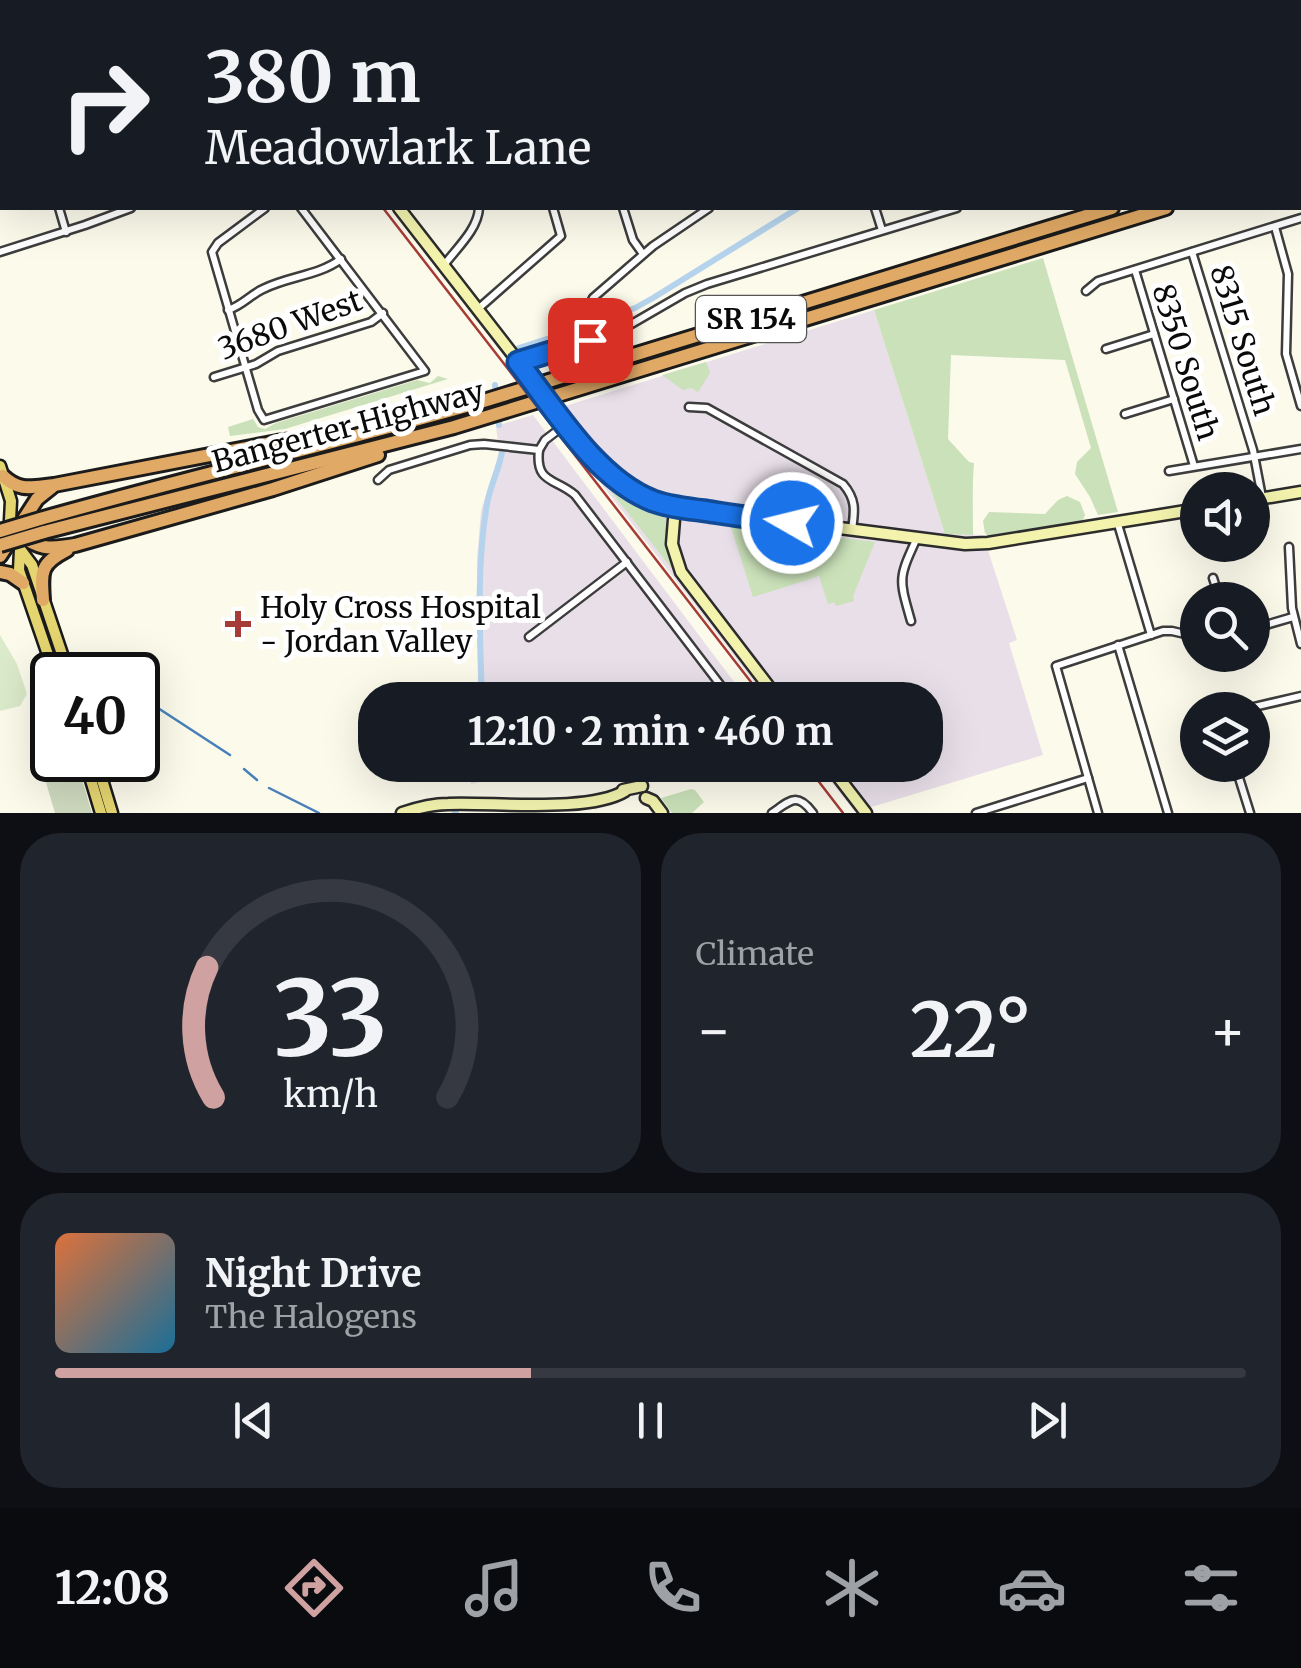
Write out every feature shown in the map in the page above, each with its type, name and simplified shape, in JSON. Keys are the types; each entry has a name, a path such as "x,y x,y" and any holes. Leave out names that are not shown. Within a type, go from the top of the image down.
{"highway":[{"name":"Bangerter Highway","path":"0,544 171,482 476,404 1106,210"},
{"name":"Bangerter Highway","path":"6,527 42,526 439,430 1159,210"},
{"path":"2,471 12,485 21,488 54,485 276,442 390,428"},
{"path":"6,527 46,548 76,545 273,489 427,439 439,430"},
{"path":"0,556 6,527 54,485"},
{"path":"43,600 45,566 76,545"},
{"path":"0,572 23,584"}],"main road":[{"path":"2,471 11,500 6,527"},
{"path":"0,508 6,527 32,565 61,652"},
{"path":"20,550 19,570 47,652"},
{"path":"91,782 102,813"},
{"path":"103,782 112,813"}],"street":[{"path":"59,210 66,232"},
{"path":"0,252 126,210"},
{"path":"263,210 214,249 213,260 264,420 425,371 303,210"},
{"path":"401,210 590,455 612,477 654,501 674,507 965,544 1180,512"},
{"path":"444,264 474,226 479,210"},
{"path":"478,309 561,236 554,210"},
{"path":"624,210 642,254"},
{"path":"590,340 586,322 590,303 642,254 706,210"},
{"path":"876,210 882,230"},
{"path":"518,362 642,320 693,290 950,210"},
{"path":"1086,290 1098,281 1301,218"},
{"path":"1274,226 1288,274 1286,354 1301,406"},
{"name":"8315 South","path":"1192,252 1255,456 1256,472"},
{"path":"228,310 244,304 261,290 328,268 341,259"},
{"name":"8350 South","path":"1135,270 1194,466"},
{"name":"3680 West","path":"214,376 372,322 382,313"},
{"path":"1106,349 1154,334"},
{"path":"1125,414 1174,399"},
{"path":"688,406 707,408 843,484 854,500 852,531"},
{"path":"566,424 538,450 543,475 575,495 718,682"},
{"path":"378,480 389,470 470,445 538,450"},
{"path":"1169,470 1301,450"},
{"path":"1270,497 1301,492"},
{"path":"674,507 672,544 682,572 764,682"},
{"path":"1117,521 1151,635"},
{"path":"911,621 900,581 916,540"},
{"path":"1289,547 1293,617 1301,644"},
{"path":"529,637 627,562"},
{"path":"1213,578 1214,582"},
{"path":"1270,624 1293,617"},
{"path":"1098,813 1056,666 1151,635 1180,633"},
{"path":"1118,645 1168,813"},
{"path":"1270,703 1301,696"},
{"path":"976,813 1088,778"},
{"path":"641,782 654,813"},
{"path":"842,782 866,813"},
{"path":"1240,782 1250,813"},
{"path":"402,813 449,804 576,809 581,801 618,790 644,792 662,813"},
{"path":"772,813 798,800 813,813"}],"shaded area":[{"path":"874,310 945,534 983,535 1017,640 1009,643 1043,755 855,812 831,782 943,782 943,682 754,682 546,412"},
{"path":"533,415 734,682 478,682 477,559 481,511 499,453 496,426"}],"green space":[{"path":"1043,258 1118,512 1098,515 1075,474 1077,462 1091,448 1065,360 951,355 948,439 974,463 973,535 945,534 874,310"},
{"path":"706,362 710,373 698,392 691,388 683,390 662,375"},
{"path":"438,376 448,379 285,429 230,436 228,427 253,419 265,429 417,380 430,383"},
{"path":"602,480 632,501 666,515 667,552 680,579"},
{"path":"1067,496 1080,502 1083,520 988,536 985,533 983,521 989,512 1045,514"},
{"path":"730,524 875,542 854,601 828,604 819,576 753,597"},
{"path":"0,635 17,664 27,694 20,706 0,711"},
{"path":"46,782 83,782 92,813 55,813"},
{"path":"691,789 704,802 692,813 672,813 661,798"}],"waterway":[{"path":"594,323 653,298 795,210"},
{"path":"519,348 562,334"},
{"path":"495,385 499,425"},
{"path":"482,682 481,553 487,504 502,452"},
{"path":"160,709 230,755"},
{"path":"244,769 257,780"},
{"path":"269,788 319,813"}],"tram line":[{"path":"385,210 751,682"},
{"path":"819,782 843,813"}],"place":[{"name":"Holy Cross Hospital - Jordan Valley","path":"238,624"}],"route":[{"path":"590,340 518,362 590,455 612,477 635,492 674,507 792,523"}]}
